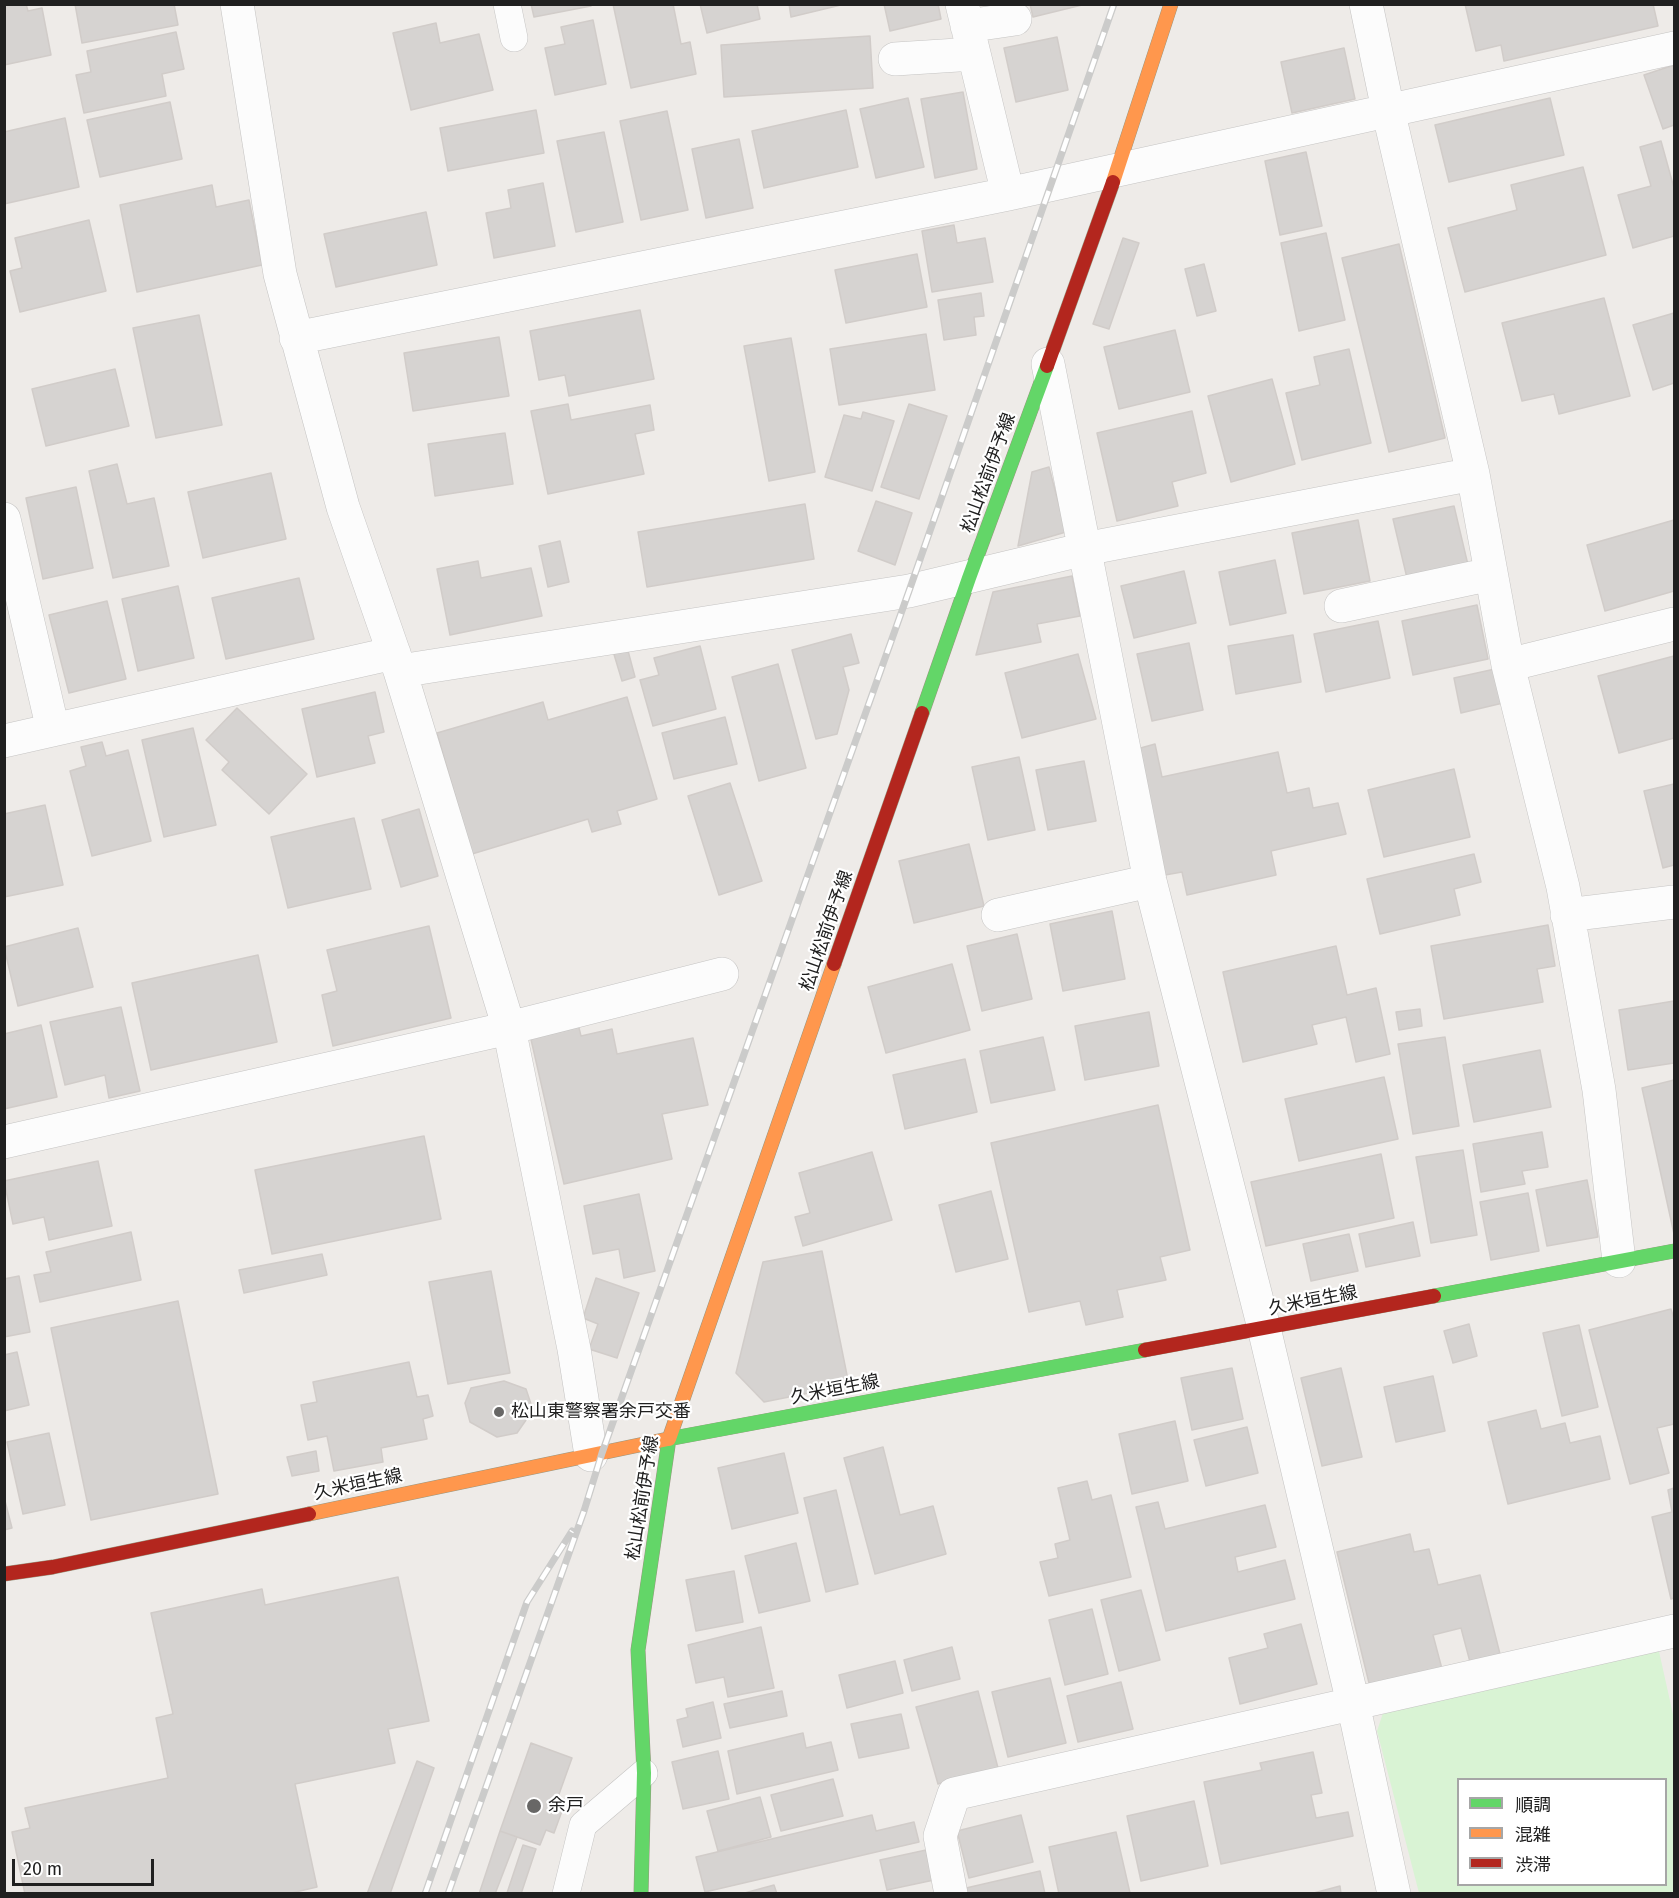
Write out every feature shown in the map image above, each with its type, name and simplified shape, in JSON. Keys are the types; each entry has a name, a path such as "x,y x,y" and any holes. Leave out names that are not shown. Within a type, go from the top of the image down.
{"main road":[{"name":"松山松前伊予線","path":"641,1893 644,1773 638,1650 669,1439 969,578 1117,171 1171,4"},
{"name":"久米垣生線","path":"4,1574 53,1567 669,1439 1674,1251"}],"street":[{"path":"237,4 280,274 343,507 397,662 509,1028 574,1349 591,1455"},
{"path":"1366,4 1388,110 1473,474 1508,665 1563,886 1599,1089 1619,1261"},
{"path":"895,59 968,28 1015,19"},
{"path":"968,28 1008,194"},
{"path":"296,338 1008,194 1674,48"},
{"path":"1048,364 1150,881 1264,1328 1353,1703 1394,1893"},
{"path":"4,741 397,662 909,591 1085,549 1473,474"},
{"path":"4,519 53,730"},
{"path":"1341,606 1491,574"},
{"path":"1508,665 1674,624"},
{"path":"998,915 1150,881"},
{"path":"1567,915 1674,902"},
{"path":"4,1142 509,1028 722,974"},
{"path":"951,1893 940,1836 954,1794 1674,1631"}],"lane":[{"path":"507,4 514,38"},
{"path":"566,1893 582,1825 644,1773"}],"green space":[{"path":"1658,1647 1674,1719 1674,1893 1419,1893 1377,1731 1384,1710"}],"building":[{"path":"4,4 26,4 28,11 42,8 51,55 4,65"},
{"path":"75,4 174,4 178,25 82,43"},
{"path":"531,4 590,4 591,6 534,17"},
{"path":"613,4 673,4 681,44 690,42 696,74 631,88"},
{"path":"700,4 757,4 760,19 707,33"},
{"path":"789,4 845,4 791,17"},
{"path":"884,4 938,4 941,19 890,31"},
{"path":"1030,4 1086,4 1033,17"},
{"path":"1465,4 1653,4 1658,26 1504,61 1501,45 1476,51"},
{"path":"593,20 606,84 555,95 545,48 565,44 561,27"},
{"path":"436,23 440,43 479,34 493,90 411,110 393,33"},
{"path":"176,32 184,69 162,74 166,96 84,113 76,75 91,72 87,51"},
{"path":"870,36 873,88 724,97 721,45"},
{"path":"1057,37 1068,90 1016,102 1004,48"},
{"path":"1344,48 1355,99 1292,113 1281,62"},
{"path":"1674,65 1674,125 1663,129 1644,75"},
{"path":"963,92 977,169 935,178 921,99"},
{"path":"908,98 924,167 876,178 860,109"},
{"path":"1550,98 1564,155 1449,182 1435,125"},
{"path":"170,102 182,159 100,177 87,120"},
{"path":"536,110 544,153 448,171 440,128"},
{"path":"846,110 858,167 764,188 752,131"},
{"path":"667,111 688,210 641,220 620,121"},
{"path":"65,118 79,187 4,204 4,132"},
{"path":"604,132 623,222 576,232 557,141"},
{"path":"739,139 753,208 706,218 692,149"},
{"path":"1661,141 1674,188 1674,236 1633,248 1618,195 1651,186 1640,147"},
{"path":"1306,152 1322,226 1280,235 1265,161"},
{"path":"1583,167 1606,255 1465,292 1448,228 1517,210 1511,185"},
{"path":"543,183 555,246 494,258 486,213 511,208 508,190"},
{"path":"212,185 216,207 249,200 262,265 137,292 120,205"},
{"path":"426,212 437,265 336,287 324,234"},
{"path":"89,220 106,291 20,312 10,271 22,268 15,238"},
{"path":"954,225 957,243 985,238 993,282 932,292 922,231"},
{"path":"1326,233 1345,320 1299,331 1281,243"},
{"path":"1123,238 1139,243 1109,329 1093,324"},
{"path":"1399,244 1445,438 1389,452 1342,258"},
{"path":"917,254 927,307 846,323 835,270"},
{"path":"1204,264 1216,311 1197,316 1185,269"},
{"path":"981,293 984,316 974,317 976,335 944,340 938,300"},
{"path":"1604,298 1630,396 1559,414 1554,394 1522,401 1502,323"},
{"path":"640,310 654,379 569,396 565,375 539,380 530,331"},
{"path":"1674,313 1674,383 1653,390 1633,325"},
{"path":"199,315 222,425 156,438 133,328"},
{"path":"1175,330 1190,392 1119,409 1104,347"},
{"path":"926,334 935,390 839,405 830,349"},
{"path":"499,337 509,396 413,411 404,353"},
{"path":"791,338 815,472 769,481 744,346"},
{"path":"1349,349 1371,443 1302,460 1286,393 1320,385 1314,357"},
{"path":"115,369 129,426 46,446 32,389"},
{"path":"1272,379 1295,464 1231,482 1208,396"},
{"path":"568,404 571,420 650,405 654,430 635,434 644,474 548,494 531,411"},
{"path":"909,404 947,416 919,499 881,487"},
{"path":"1192,411 1206,473 1172,482 1178,506 1117,521 1097,433"},
{"path":"863,412 894,421 872,491 825,477 844,415 861,419"},
{"path":"505,433 513,484 435,496 428,444"},
{"path":"117,464 127,504 154,498 169,566 113,578 89,471"},
{"path":"1049,467 1066,532 1018,546 1032,472"},
{"path":"271,473 286,539 203,558 188,492"},
{"path":"76,487 93,568 43,579 26,498"},
{"path":"876,501 912,513 895,565 858,551"},
{"path":"805,504 814,559 647,587 638,532"},
{"path":"1454,506 1468,565 1407,578 1393,519"},
{"path":"1358,520 1370,581 1304,594 1292,533"},
{"path":"1674,520 1674,591 1605,611 1587,545"},
{"path":"560,541 569,582 548,587 539,546"},
{"path":"1275,560 1286,613 1230,625 1219,572"},
{"path":"478,561 481,578 531,568 542,616 450,635 437,569"},
{"path":"1184,571 1196,623 1134,638 1121,586"},
{"path":"1072,576 1080,616 1037,624 1041,642 976,655 993,592"},
{"path":"299,578 314,639 226,659 212,598"},
{"path":"178,586 194,658 138,671 122,599"},
{"path":"107,601 126,679 69,693 49,615"},
{"path":"1477,605 1488,659 1413,675 1402,621"},
{"path":"1378,621 1390,678 1326,692 1314,634"},
{"path":"851,634 859,663 843,667 849,690 837,734 816,739 792,650"},
{"path":"1293,635 1301,682 1236,694 1228,646"},
{"path":"1189,643 1203,710 1152,721 1137,654"},
{"path":"700,646 716,709 653,726 640,680 659,675 654,658"},
{"path":"627,647 635,677 622,681 613,651"},
{"path":"1078,654 1096,719 1022,738 1005,673"},
{"path":"1674,656 1674,738 1619,753 1598,676"},
{"path":"778,664 806,768 759,781 732,677"},
{"path":"1495,669 1503,703 1461,713 1454,678"},
{"path":"375,692 384,732 368,736 375,763 317,777 302,709"},
{"path":"627,697 657,799 617,811 621,824 592,832 588,819 472,854 437,733 543,702 548,720"},
{"path":"237,708 307,774 269,814 222,770 229,762 206,740"},
{"path":"725,717 737,764 674,779 662,733"},
{"path":"193,728 216,825 164,837 142,740"},
{"path":"102,742 106,756 128,750 151,841 92,856 70,771 86,766 81,747"},
{"path":"1155,744 1162,777 1278,752 1287,793 1309,788 1313,808 1338,803 1346,834 1271,851 1276,875 1187,895 1182,872 1165,875 1137,749"},
{"path":"1019,757 1035,830 988,840 972,767"},
{"path":"1084,761 1096,821 1048,830 1036,770"},
{"path":"1454,769 1470,837 1384,857 1368,790"},
{"path":"730,783 762,881 719,895 688,796"},
{"path":"1674,784 1674,865 1663,868 1644,791"},
{"path":"45,805 63,885 4,897 4,814"},
{"path":"419,809 438,876 401,887 382,820"},
{"path":"354,818 371,889 288,908 271,837"},
{"path":"969,844 984,906 914,923 899,861"},
{"path":"1474,854 1481,882 1454,889 1460,915 1380,934 1367,879"},
{"path":"1112,911 1125,979 1063,991 1050,924"},
{"path":"1548,925 1555,966 1537,969 1543,1002 1444,1019 1431,946"},
{"path":"429,926 451,1018 333,1046 322,995 337,991 327,950"},
{"path":"78,928 93,987 18,1006 4,947"},
{"path":"1017,934 1032,999 982,1011 967,946"},
{"path":"1336,946 1347,995 1376,988 1390,1054 1356,1062 1346,1017 1312,1025 1317,1044 1243,1062 1223,972"},
{"path":"258,955 277,1042 151,1070 132,983"},
{"path":"952,964 970,1030 886,1053 868,987"},
{"path":"1674,1001 1674,1063 1628,1070 1619,1010"},
{"path":"121,1007 140,1091 109,1098 105,1075 65,1085 50,1022"},
{"path":"1420,1009 1422,1026 1399,1030 1396,1012"},
{"path":"1149,1012 1159,1066 1085,1080 1075,1026"},
{"path":"578,1024 581,1036 612,1029 617,1054 693,1038 708,1105 662,1114 672,1159 564,1184 530,1035"},
{"path":"41,1025 57,1097 4,1109 4,1034"},
{"path":"1043,1037 1055,1090 991,1103 980,1051"},
{"path":"1445,1037 1459,1126 1413,1134 1398,1044"},
{"path":"1540,1050 1551,1107 1474,1122 1463,1065"},
{"path":"965,1059 977,1112 905,1129 893,1075"},
{"path":"1384,1077 1398,1139 1299,1161 1285,1099"},
{"path":"1674,1080 1674,1234 1642,1088"},
{"path":"1158,1105 1190,1250 1160,1257 1166,1280 1117,1290 1123,1317 1086,1325 1080,1301 1029,1312 991,1143"},
{"path":"1542,1132 1548,1167 1522,1171 1525,1184 1481,1192 1473,1144"},
{"path":"424,1136 441,1219 272,1254 255,1170"},
{"path":"1463,1150 1477,1235 1431,1243 1416,1157"},
{"path":"872,1152 892,1220 803,1246 795,1217 810,1213 799,1173"},
{"path":"1381,1154 1394,1218 1266,1246 1251,1182"},
{"path":"98,1161 112,1226 49,1240 44,1217 13,1224 4,1181"},
{"path":"1587,1180 1598,1237 1547,1246 1536,1190"},
{"path":"991,1191 1008,1259 956,1272 939,1205"},
{"path":"1528,1193 1539,1251 1491,1260 1480,1202"},
{"path":"639,1194 655,1271 624,1278 619,1249 593,1254 584,1206"},
{"path":"1413,1222 1420,1256 1366,1267 1359,1234"},
{"path":"131,1232 141,1280 40,1302 34,1275 51,1272 46,1252"},
{"path":"1349,1234 1358,1271 1311,1281 1303,1244"},
{"path":"822,1251 849,1385 764,1402 736,1373 763,1262"},
{"path":"322,1254 327,1275 244,1293 239,1270"},
{"path":"491,1271 510,1373 448,1384 429,1282"},
{"path":"19,1276 30,1332 4,1337 4,1279"},
{"path":"596,1278 639,1293 617,1358 589,1349 598,1324 583,1318"},
{"path":"178,1301 218,1494 91,1520 51,1328"},
{"path":"1671,1309 1674,1319 1674,1424 1657,1428 1669,1473 1630,1484 1589,1330"},
{"path":"1469,1324 1477,1356 1453,1363 1444,1331"},
{"path":"1579,1325 1598,1407 1562,1416 1543,1333"},
{"path":"17,1352 29,1405 4,1411 4,1355"},
{"path":"409,1362 417,1397 428,1395 433,1416 423,1419 427,1439 381,1448 383,1462 334,1471 327,1436 308,1440 301,1405 317,1402 313,1382"},
{"path":"1232,1368 1243,1419 1192,1430 1181,1378"},
{"path":"1341,1368 1362,1457 1322,1466 1301,1378"},
{"path":"1433,1376 1445,1431 1396,1442 1384,1387"},
{"path":"504,1381 526,1389 533,1410 517,1433 497,1437 470,1422 465,1403 471,1388"},
{"path":"1536,1410 1541,1429 1565,1423 1570,1443 1600,1436 1610,1479 1508,1504 1488,1422"},
{"path":"1175,1421 1188,1481 1132,1494 1119,1434"},
{"path":"1247,1427 1258,1473 1206,1486 1194,1440"},
{"path":"49,1433 65,1505 23,1514 7,1442"},
{"path":"883,1447 900,1515 933,1506 946,1554 875,1574 844,1458"},
{"path":"316,1451 319,1471 292,1476 287,1457"},
{"path":"784,1453 798,1513 732,1529 718,1468"},
{"path":"1087,1481 1092,1500 1111,1495 1131,1577 1049,1596 1040,1562 1058,1558 1055,1544 1070,1540 1058,1488"},
{"path":"1674,1488 1674,1598 1671,1599 1652,1517 1672,1512 1668,1490"},
{"path":"836,1490 858,1584 826,1592 804,1498"},
{"path":"4,1497 12,1528 4,1530"},
{"path":"1158,1502 1165,1529 1265,1505 1276,1547 1235,1557 1238,1572 1285,1560 1295,1599 1166,1631 1136,1507"},
{"path":"1410,1534 1414,1552 1429,1549 1438,1585 1480,1575 1500,1654 1470,1662 1461,1628 1433,1635 1442,1669 1370,1687 1337,1552"},
{"path":"796,1543 810,1601 759,1613 745,1556"},
{"path":"734,1571 743,1622 696,1631 686,1580"},
{"path":"398,1577 429,1721 388,1729 395,1763 295,1784 317,1887 287,1894 25,1894 12,1832 30,1828 25,1808 168,1778 156,1718 173,1714 151,1613 262,1589 265,1605"},
{"path":"1141,1590 1160,1660 1119,1671 1101,1600"},
{"path":"1092,1609 1108,1674 1065,1685 1049,1620"},
{"path":"1301,1624 1317,1684 1240,1704 1229,1658 1268,1648 1264,1634"},
{"path":"761,1627 774,1688 728,1697 724,1677 696,1683 688,1645"},
{"path":"952,1647 960,1679 912,1691 904,1660"},
{"path":"895,1661 903,1693 847,1708 839,1675"},
{"path":"1050,1678 1066,1743 1008,1757 992,1692"},
{"path":"1121,1682 1133,1729 1078,1742 1067,1696"},
{"path":"782,1691 787,1716 730,1728 724,1704"},
{"path":"978,1691 998,1768 938,1784 916,1707"},
{"path":"713,1702 721,1738 683,1747 677,1720 688,1717 686,1709"},
{"path":"901,1714 909,1748 859,1758 851,1724"},
{"path":"803,1733 806,1748 831,1742 838,1770 737,1794 728,1751"},
{"path":"531,1743 572,1758 558,1797 566,1800 554,1833 546,1830 540,1845 500,1831"},
{"path":"718,1751 729,1799 683,1809 672,1762"},
{"path":"1313,1752 1322,1793 1311,1795 1316,1818 1348,1812 1353,1836 1221,1864 1204,1782 1262,1770 1260,1763"},
{"path":"417,1761 434,1768 390,1894 367,1894"},
{"path":"833,1779 843,1816 781,1831 771,1795"},
{"path":"760,1797 771,1837 718,1851 707,1811"},
{"path":"1194,1801 1208,1866 1141,1881 1127,1816"},
{"path":"872,1815 876,1831 914,1822 919,1842 705,1892 696,1857"},
{"path":"1021,1815 1033,1862 969,1878 957,1831"},
{"path":"500,1831 517,1837 495,1894 479,1894"},
{"path":"1116,1832 1130,1893 1059,1894 1049,1847"},
{"path":"523,1845 536,1849 521,1894 508,1894 507,1893"},
{"path":"926,1850 934,1880 887,1890 880,1860"},
{"path":"1040,1871 1045,1894 967,1894 966,1888"},
{"path":"774,1885 777,1894 741,1894"},
{"path":"1340,1886 1341,1894 1310,1894"}],"railway":[{"path":"448,1894 1114,4"},
{"path":"425,1894 527,1602 572,1531"}],"traffic: fast":[{"path":"922,713 1047,366"},
{"path":"1434,1296 1674,1251"},
{"path":"668,1439 1145,1350"},
{"path":"641,1894 644,1773 638,1650 669,1439"}],"traffic: slow":[{"path":"1113,182 1171,4"},
{"path":"669,1439 834,964"},
{"path":"309,1514 668,1439"}],"traffic: jam":[{"path":"1047,366 1113,182"},
{"path":"834,964 922,713"},
{"path":"1145,1350 1434,1296"},
{"path":"4,1574 53,1567 309,1514"}],"place":[{"name":"松山東警察署余戸交番","path":"499,1412"},
{"name":"余戸","path":"534,1806"}]}
